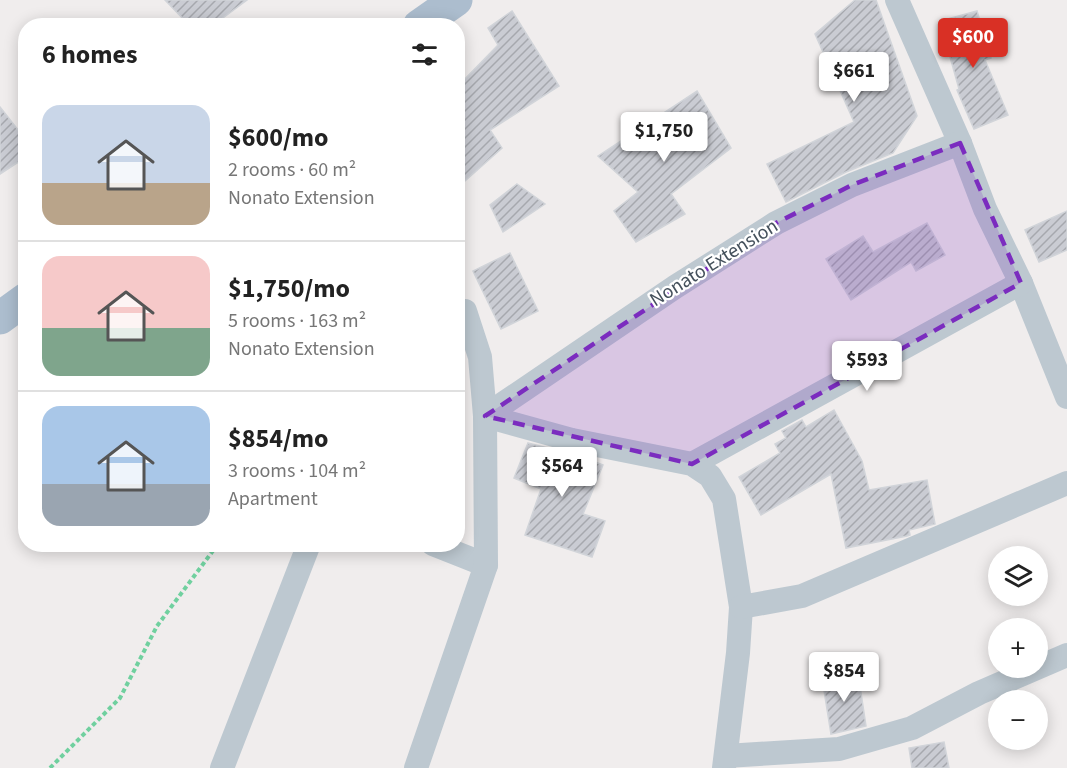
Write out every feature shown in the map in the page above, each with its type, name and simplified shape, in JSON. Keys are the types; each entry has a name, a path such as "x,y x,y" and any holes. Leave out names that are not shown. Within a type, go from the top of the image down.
{"main road":[{"path":"430,18 456,0"},
{"path":"0,318 18,305"}],"street":[{"path":"897,0 960,142 985,209 1021,283 1067,397"},
{"name":"Nonato Extension","path":"485,416 675,287 776,223 852,185 960,142"},
{"path":"692,464 1021,283"},
{"path":"416,768 486,565 485,416 480,357 465,312"},
{"path":"485,416 572,440 692,464 710,476 724,499 741,607 725,762 839,749 912,728 979,693 1067,655"},
{"path":"741,607 802,596 1067,483"},
{"path":"222,768 306,552"},
{"path":"453,552 486,565"}],"path":[{"path":"50,768 120,698 156,626 212,552"}],"highlighted area":[{"path":"960,143 1021,283 692,464 485,416 776,223 852,185"}],"building":[{"path":"165,0 247,0 223,18 182,18"},
{"path":"855,0 876,0 917,116 893,153 846,172 786,202 767,164 854,122 815,34"},
{"path":"512,11 559,86 490,130 502,148 465,181 465,79 498,45 488,28"},
{"path":"977,11 991,58 985,60 1008,115 974,129 957,90 959,89 940,21"},
{"path":"697,91 731,148 671,194 685,214 636,242 614,211 638,192 598,156"},
{"path":"0,107 18,130 18,162 0,174"},
{"path":"517,184 545,204 503,232 490,205"},
{"path":"1067,211 1067,250 1039,262 1025,230"},
{"path":"927,223 945,255 916,271 911,262 851,300 826,259 863,236 873,252"},
{"path":"510,253 538,311 501,329 473,271"},
{"path":"834,410 862,461 869,490 927,480 935,524 909,530 910,535 907,536 846,548 831,474 761,515 739,477 780,453 775,444 786,438 782,431 802,420 806,427"},
{"path":"528,443 579,456 603,465 583,514 605,521 592,557 525,535 541,489 514,478"},
{"path":"858,673 866,726 831,734 822,678"},
{"path":"944,742 949,768 912,768 909,748"}]}
